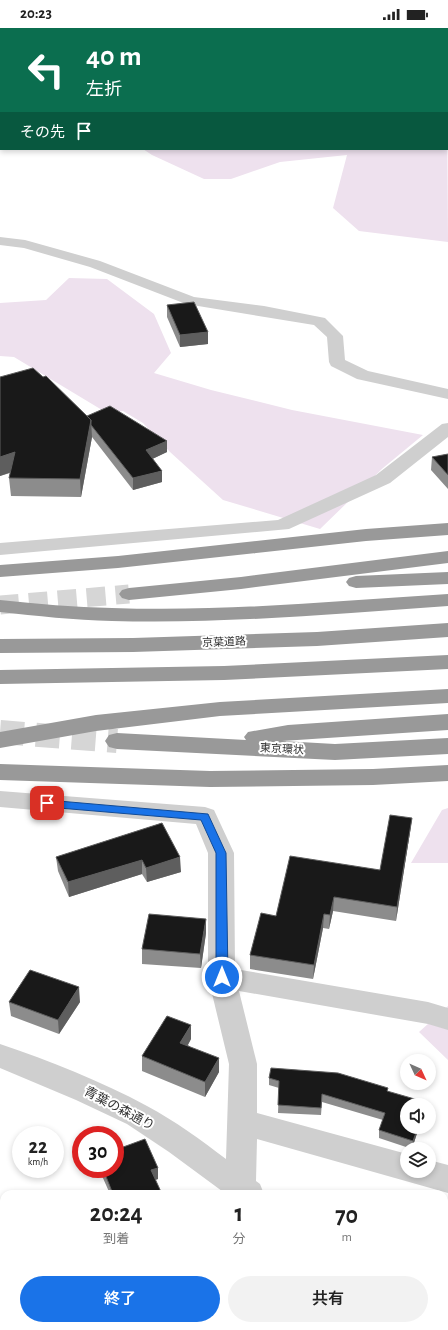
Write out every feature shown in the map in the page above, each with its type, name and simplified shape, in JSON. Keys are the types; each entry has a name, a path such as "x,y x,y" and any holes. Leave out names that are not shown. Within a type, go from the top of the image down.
{"highway":[{"path":"0,571 118,562 366,535 448,529"},
{"path":"129,594 241,583 448,558"},
{"path":"241,583 272,586 448,578"},
{"path":"0,606 78,614 146,616 255,612 448,600"},
{"name":"京葉道路","path":"0,646 133,645 309,640 448,630"},
{"path":"0,677 85,677 277,672 448,662"},
{"path":"0,740 96,723 220,709 448,696"},
{"path":"198,744 288,733 448,722"},
{"name":"東京環状","path":"117,741 336,752 448,746"},
{"path":"0,772 210,779 373,777 448,773"}],"street":[{"path":"0,241 25,244 95,264 191,301 264,311 319,321 335,336 337,362 363,375 448,394"},
{"path":"0,549 282,524 383,479 448,428"},
{"path":"0,799 205,816 221,853 222,977 243,1064 242,1122 245,1190"},
{"path":"222,977 428,1013 448,1019"},
{"name":"青葉の森通り","path":"0,1056 72,1084 137,1116 202,1158 244,1190"},
{"path":"242,1122 400,1166"},
{"path":"436,1176 448,1179"}],"shaded area":[{"path":"144,150 447,150 448,242 359,231 333,208 347,155 280,162 231,179 204,179 152,155"},
{"path":"69,278 107,279 154,314 171,353 154,373 211,390 292,410 423,435 383,468 320,529 223,500 170,452 143,423 123,411 107,413 14,357 0,356 0,303 46,300"},
{"path":"448,808 448,863 411,863 442,810"},
{"path":"448,1006 448,1060 419,1032"}],"building":[{"path":"194,302 208,332 180,335 167,305"},
{"path":"33,368 43,377 46,376 91,420 80,479 9,478 15,452 0,457 0,377"},
{"path":"110,406 167,441 146,450 162,471 133,478 91,425 91,420 87,416"},
{"path":"448,454 448,475 432,457"},
{"path":"390,815 412,818 397,907 334,897 330,915 324,914 314,965 250,955 261,913 276,916 290,856 380,870"},
{"path":"162,823 180,857 146,868 142,860 68,882 56,857"},
{"path":"149,914 206,919 200,954 142,949"},
{"path":"30,970 79,987 58,1020 9,1002"},
{"path":"167,1016 191,1025 180,1043 219,1058 205,1082 142,1056"},
{"path":"271,1068 338,1073 388,1088 387,1091 411,1098 400,1098 400,1134 416,1134 413,1141 379,1130 385,1113 322,1094 321,1108 278,1105 279,1081 269,1078"},
{"path":"145,1139 158,1168 151,1170 160,1190 111,1190 107,1178 124,1178 124,1147"}],"tunnel":[{"path":"0,605 129,594"},
{"path":"0,732 117,741"}],"route":[{"path":"47,803 205,816 221,853 222,977"}]}
